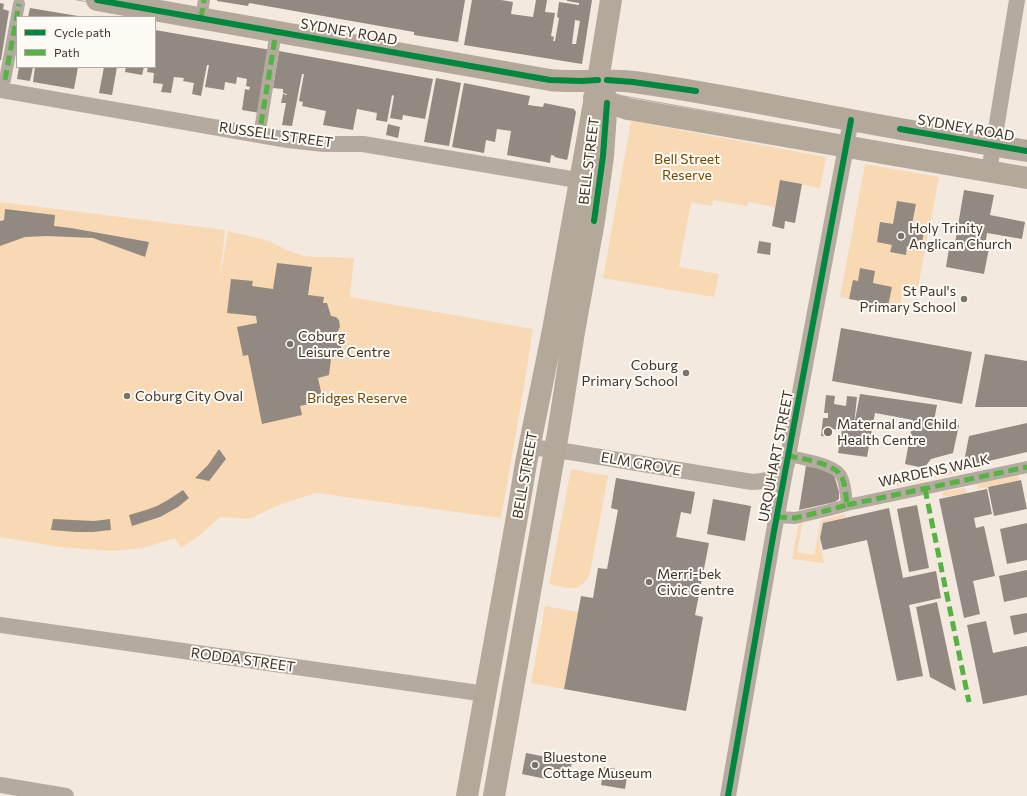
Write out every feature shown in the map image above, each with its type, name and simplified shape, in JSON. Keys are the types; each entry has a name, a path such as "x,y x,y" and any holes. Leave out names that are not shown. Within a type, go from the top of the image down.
{"highway":[{"name":"SYDNEY ROAD","path":"97,0 203,9 276,32 550,80 602,91 628,109 1027,178"},
{"name":"BELL STREET","path":"467,796 530,447 563,331 590,182 602,91 606,35 611,0"},
{"name":"SYDNEY ROAD","path":"602,91 633,82 724,96 1027,151"},
{"name":"BELL STREET","path":"494,796 555,450 563,331"}],"street":[{"path":"989,172 1017,0"},
{"path":"17,16 19,4"},
{"path":"3,85 16,19"},
{"path":"261,124 276,32"},
{"name":"RUSSELL STREET","path":"3,85 288,140 324,144 364,144 590,182"},
{"name":"URQUHART STREET","path":"728,796 777,517 851,120"},
{"name":"ELM GROVE","path":"530,447 570,452 752,482 767,481 779,474 788,460"},
{"path":"788,460 831,466 841,474 847,504"},
{"name":"WARDENS WALK","path":"777,517 795,518 847,504 1027,466"},
{"name":"ELM GROVE","path":"752,482 769,492 774,503 777,517"},
{"name":"RODDA STREET","path":"0,625 486,694"},
{"path":"0,785 66,796"}],"green space":[{"name":"Bell Street Reserve","path":"631,121 826,157 820,188 780,180 775,207 748,202 747,206 713,200 712,206 691,202 679,267 719,274 714,297 603,278"},
{"path":"865,164 939,177 918,287 904,284 900,307 840,297"},
{"name":"Bridges Reserve","path":"0,202 225,230 220,279 228,231 269,241 303,256 354,258 350,297 533,329 501,518 316,493 281,504 249,519 220,517 200,535 181,548 175,538 143,548 111,551 60,547 0,537"},
{"path":"957,468 958,473 935,478 934,473"},
{"path":"571,469 608,476 590,573 582,585 568,588 549,584"},
{"path":"927,475 928,480 896,486 892,482"},
{"path":"1018,475 1019,480 978,489 977,484"},
{"path":"965,488 966,493 943,497 942,492"},
{"path":"845,514 846,517 823,523 819,539 824,563 792,559 799,522 803,521 797,552 814,555 821,520"},
{"path":"545,606 578,612 564,689 531,683"}],"building":[{"path":"217,0 465,0 458,42 414,35 414,32 249,3 248,6"},
{"path":"472,0 501,0 513,2 511,14 533,17 536,0 547,0 545,12 555,13 551,36 554,37 553,41 555,41 559,18 557,17 559,2 579,5 579,3 567,0 592,0 582,64 464,45","holes":["575,20 580,21 576,44 572,44"]},
{"path":"0,3 4,4 3,9 9,11 1,60 0,60"},
{"path":"30,8 78,16 28,16"},
{"path":"156,30 271,50 260,113 242,110 245,89 249,90 250,87 246,86 247,79 237,77 236,84 225,82 224,90 205,87 209,65 207,65 201,96 192,94 194,83 183,81 184,78 174,77 171,93 161,92 163,84 153,83 154,73 147,72 148,68 156,68"},
{"path":"279,51 433,79 425,119 403,115 402,120 390,118 394,96 392,95 387,122 376,120 377,113 357,109 353,130 323,125 326,111 302,106 303,102 299,101 304,74 302,74 292,126 282,125 286,103 281,103 283,94 287,94 283,93 283,89 273,88"},
{"path":"19,68 33,68 30,81 17,79"},
{"path":"35,68 78,68 74,89 33,82"},
{"path":"104,68 117,68 112,95 99,93"},
{"path":"126,68 144,68 142,75 125,72"},
{"path":"436,78 461,83 449,146 424,142"},
{"path":"464,83 530,96 528,105 543,107 544,103 574,109 576,112 567,160 551,155 550,163 507,155 511,131 497,129 495,142 486,140 484,153 452,147"},
{"path":"388,124 400,127 398,138 386,135"},
{"path":"780,180 802,184 795,223 785,221 784,229 772,226"},
{"path":"964,190 994,195 990,215 1025,222 1022,239 987,233 985,247 989,248 984,274 946,267 950,242 955,243"},
{"path":"897,201 916,204 911,229 924,231 921,249 907,246 906,255 890,252 892,245 877,242 880,222 893,224"},
{"path":"5,209 55,215 54,226 149,242 145,257 93,238 47,236 25,237 0,246 0,221 4,220"},
{"path":"759,241 771,243 770,255 757,253"},
{"name":"Coburg Leisure Centre","path":"277,263 312,267 308,295 324,297 323,303 327,303 331,316 336,317 339,320 340,327 334,334 334,341 341,346 341,350 338,356 331,359 329,375 318,378 323,401 300,406 302,415 262,424 248,355 243,356 237,327 257,323 256,316 227,313 231,279 253,281 252,286 273,289"},
{"path":"860,268 875,271 873,283 892,287 888,306 849,299 853,280 858,281"},
{"path":"841,328 972,352 962,404 832,381"},
{"path":"985,354 1027,361 1027,407 975,407"},
{"path":"860,394 937,405 934,421 959,425 953,453 931,459 924,468 905,464 913,420 875,413 867,457 838,453 842,430 832,429 831,437 821,436 823,418 828,418 828,413 824,413 826,395 835,396 834,404 846,406 847,396 857,397 854,425"},
{"path":"1027,423 1027,452 963,467 969,436"},
{"path":"219,449 226,459 209,481 195,478 208,465"},
{"path":"806,466 833,471 839,492 839,499 835,502 799,510"},
{"name":"Merri-bek Civic Centre","path":"616,478 695,492 691,514 681,512 676,537 709,543 695,615 703,617 686,711 564,689 581,596 593,598 598,568 607,569 618,510 611,508"},
{"path":"1021,480 1027,509 994,516 988,487"},
{"path":"987,489 992,514 974,518 976,528 984,526 995,576 973,581 980,614 964,618 939,499"},
{"path":"183,490 189,498 178,507 160,517 132,526 129,515 157,506"},
{"path":"713,499 751,506 745,541 707,534"},
{"path":"917,505 929,568 909,572 897,509"},
{"path":"889,508 903,578 936,571 941,598 909,605 923,676 897,681 867,540 823,550 820,538 823,523"},
{"path":"53,519 94,521 110,519 111,530 76,532 51,530"},
{"path":"1027,523 1027,560 1007,564 1000,529"},
{"path":"1027,570 1027,597 1004,602 999,576"},
{"path":"937,602 956,691 930,677 916,607"},
{"path":"1027,613 1027,632 1014,635 1010,616"},
{"path":"986,621 993,653 1027,646 1027,695 983,704 967,625"},
{"path":"526,753 572,762 571,768 564,767 563,772 548,769 546,779 522,774"},
{"path":"604,767 628,771 625,789 601,785"}],"tram line":[{"path":"77,0 1027,168"},
{"path":"115,0 1027,161"}],"marked path":[{"path":"201,18 204,0"},
{"path":"17,16 19,4"},
{"path":"5,80 16,20"},
{"path":"261,124 276,32"},
{"path":"777,517 795,518 847,505 843,480 836,470 824,464 789,456"},
{"path":"847,505 1027,467"},
{"path":"925,489 969,702"}],"cycle path":[{"path":"97,0 550,80 598,80"},
{"path":"607,80 633,82 696,91"},
{"path":"594,221 603,156 607,103"},
{"path":"728,796 774,531 851,120"},
{"path":"900,129 1027,151"}],"place":[{"name":"Holy Trinity Anglican Church","path":"901,236"},
{"name":"St Paul's Primary School","path":"964,299"},
{"name":"Coburg Leisure Centre","path":"290,344"},
{"name":"Coburg Primary School","path":"686,373"},
{"name":"Coburg City Oval","path":"127,396"},
{"name":"Maternal and Child Health Centre","path":"828,432"},
{"name":"Merri-bek Civic Centre","path":"649,582"},
{"name":"Bluestone Cottage Museum","path":"535,765"}]}
